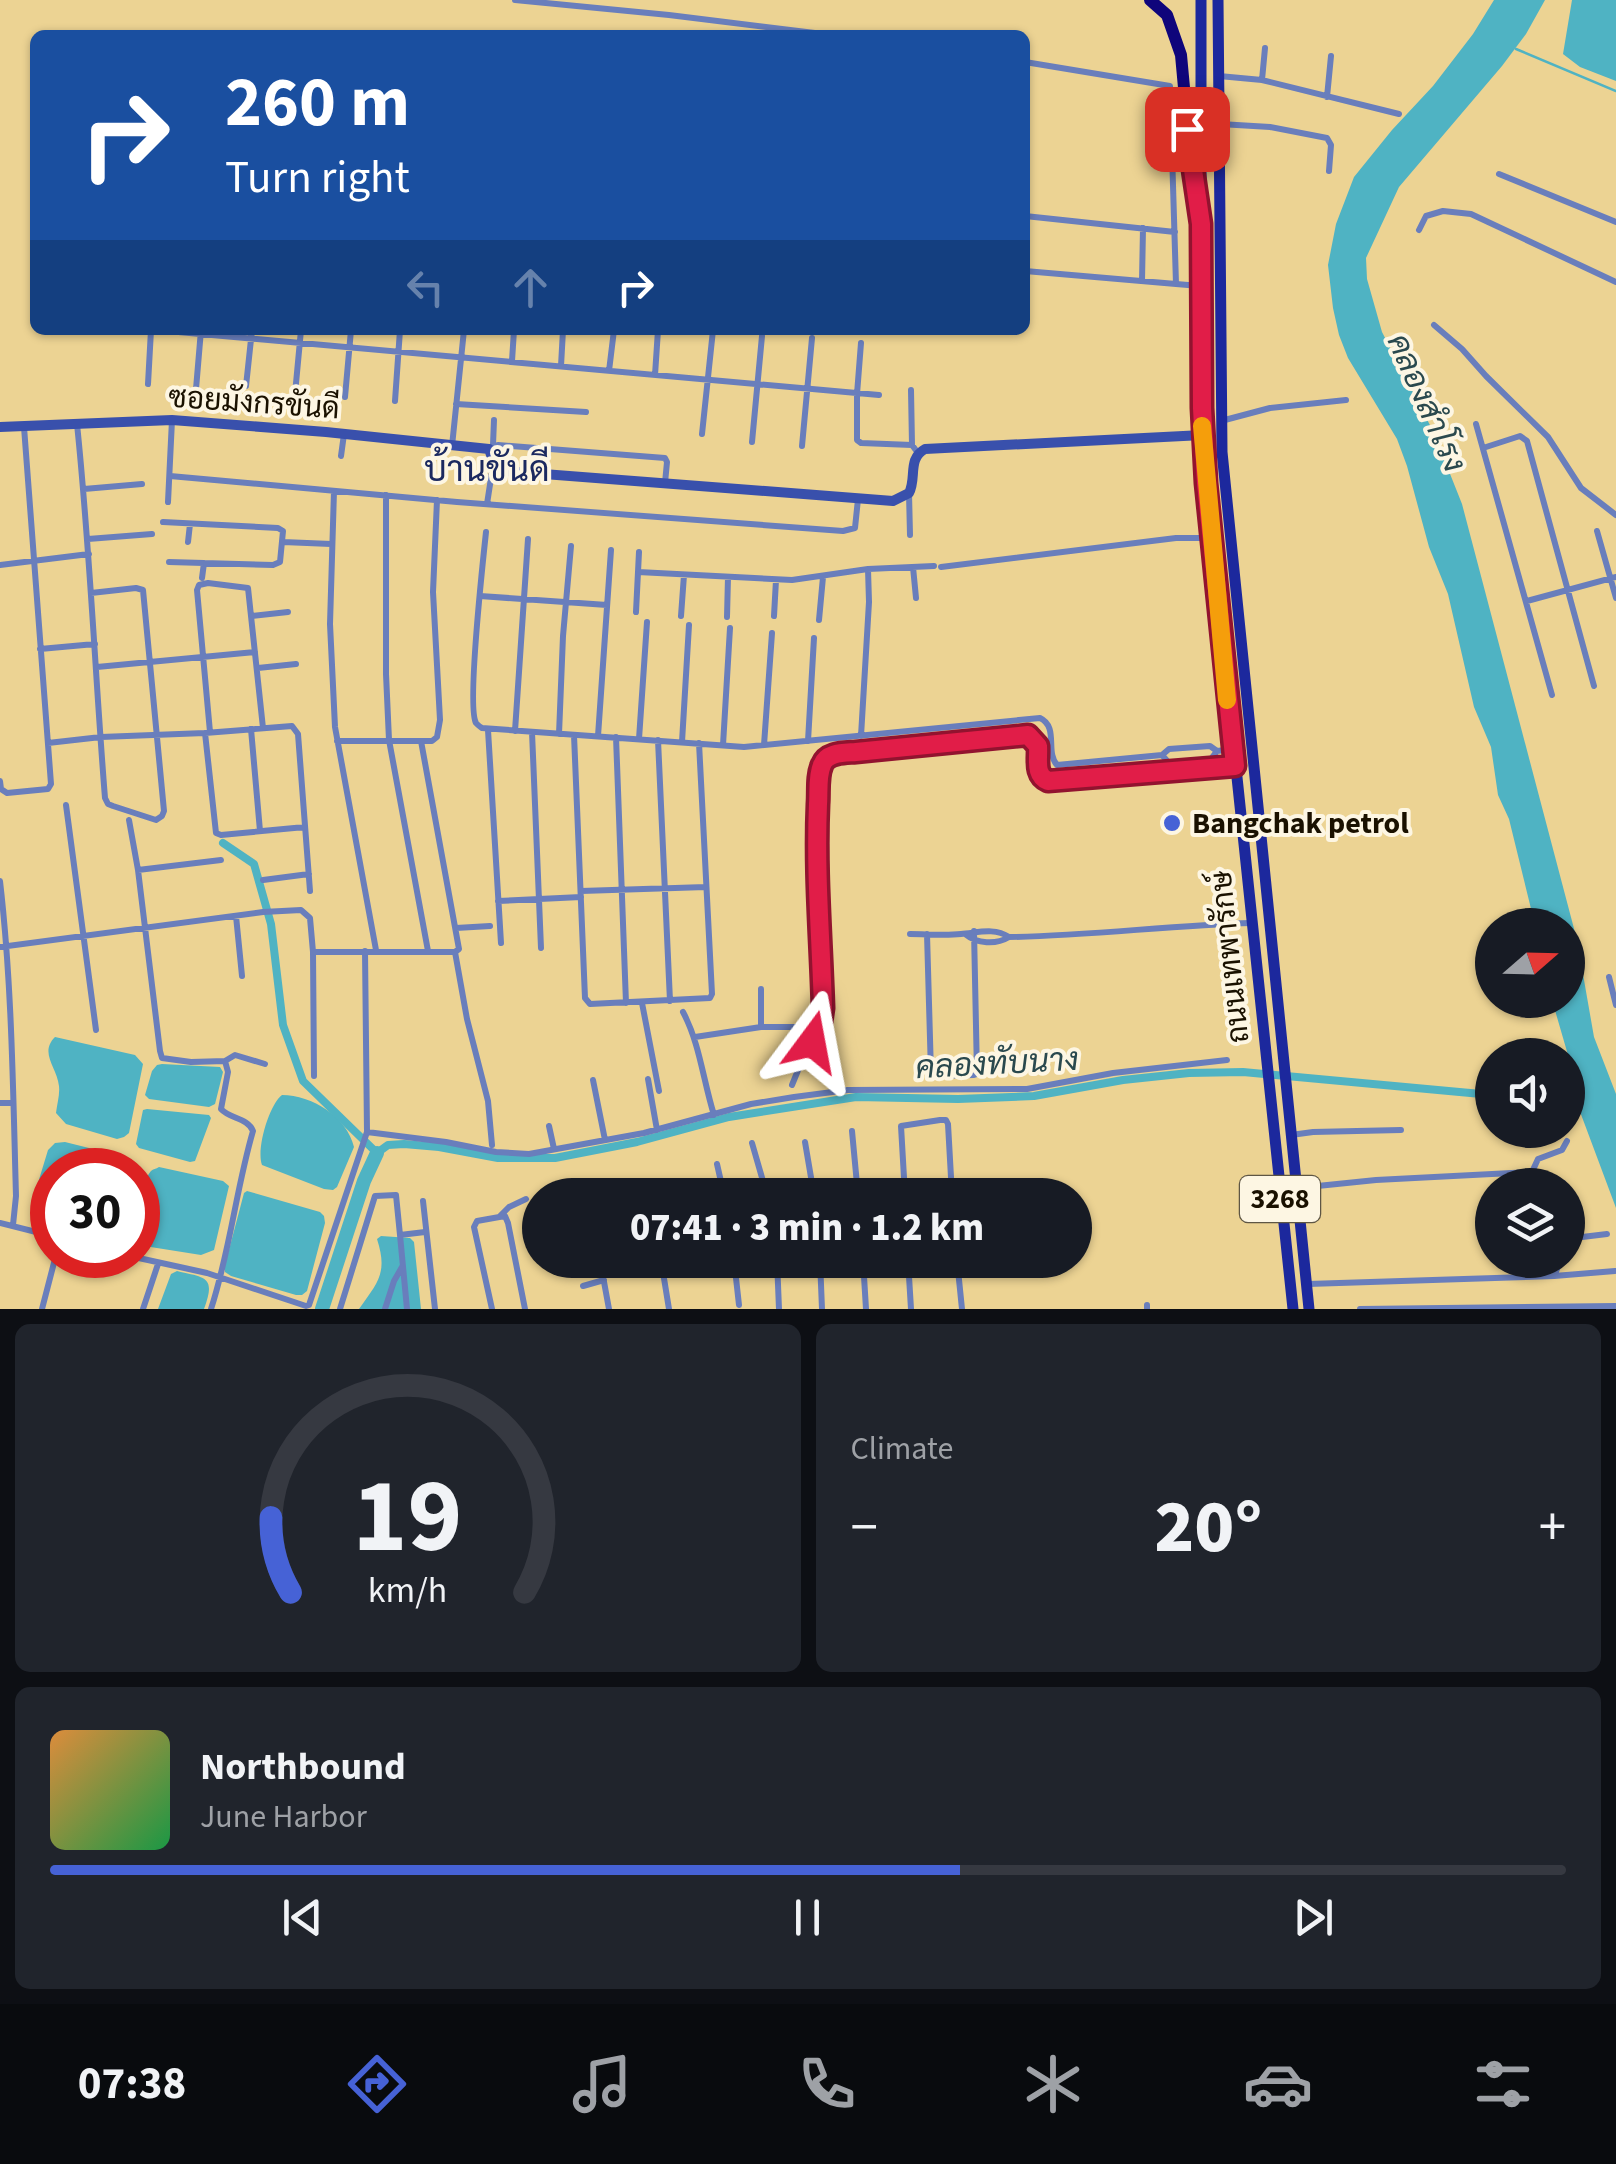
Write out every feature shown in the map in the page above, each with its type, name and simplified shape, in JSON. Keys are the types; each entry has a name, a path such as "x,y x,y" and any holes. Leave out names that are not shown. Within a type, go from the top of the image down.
{"highway":[{"path":"1150,0 1167,15 1181,55 1201,224"}],"main road":[{"name":"ถนนเทพารักษ์","path":"1202,0 1203,435 1223,659 1293,1309"},
{"name":"ถนนเทพารักษ์","path":"1218,0 1224,482 1310,1309"}],"street":[{"path":"515,0 790,30"},
{"path":"1262,80 1265,48"},
{"path":"1327,96 1331,56"},
{"path":"1030,63 1170,86 1176,284"},
{"path":"1218,76 1262,80 1399,114"},
{"path":"1219,124 1270,127 1326,138 1331,145 1329,171"},
{"path":"1499,174 1616,222"},
{"path":"1419,230 1420,222 1432,213 1471,214 1616,282"},
{"path":"1030,217 1175,232"},
{"path":"1142,281 1143,228"},
{"path":"1030,271 1201,286"},
{"path":"1434,325 1462,348 1548,437 1581,488 1616,515"},
{"path":"148,384 153,335"},
{"path":"196,388 200,335"},
{"path":"246,386 251,335"},
{"path":"257,335 349,348 880,395"},
{"path":"295,394 301,335"},
{"path":"345,397 350,335"},
{"path":"394,402 400,335"},
{"path":"452,446 463,335"},
{"path":"512,362 514,335"},
{"path":"561,366 563,335"},
{"path":"609,371 613,335"},
{"path":"654,375 658,335"},
{"path":"702,434 712,335"},
{"path":"752,442 762,336"},
{"path":"802,446 812,338"},
{"path":"861,343 857,440 861,444 924,449 1203,435"},
{"path":"910,535 915,449 911,390"},
{"path":"1221,421 1270,408 1346,400"},
{"path":"456,404 586,412"},
{"path":"168,502 172,420"},
{"name":"ซอยมังกรขันดี","path":"0,426 172,420 491,447"},
{"path":"487,504 494,420"},
{"path":"78,424 106,801 156,820 164,812 143,590 92,593"},
{"path":"1476,424 1552,694"},
{"path":"0,781 1,789 7,793 51,787 24,426"},
{"path":"341,456 344,434"},
{"path":"1483,448 1520,436 1527,440 1594,686"},
{"path":"491,447 665,458 664,484"},
{"path":"493,464 506,471 858,499 893,501 910,494"},
{"path":"170,476 843,531 855,528 858,499"},
{"path":"84,489 142,484"},
{"path":"334,491 330,624 337,741 376,950"},
{"path":"386,495 390,740 428,951"},
{"path":"337,741 432,741 437,737 440,720 434,592 436,500"},
{"path":"163,522 283,531 280,562 273,565 168,562"},
{"path":"188,542 190,524"},
{"path":"1597,531 1616,598"},
{"path":"486,532 474,712 478,726 488,730 764,746 1040,718 1049,726 1054,764 1162,755 1168,749 1233,749"},
{"path":"88,539 152,534"},
{"path":"638,572 776,580 868,569 938,567 1176,538 1212,538"},
{"path":"515,731 528,539"},
{"path":"283,542 331,544"},
{"path":"559,734 572,546"},
{"path":"598,736 610,550"},
{"path":"636,612 640,552"},
{"path":"0,564 89,554"},
{"path":"202,578 204,563"},
{"path":"913,566 916,598"},
{"path":"860,736 868,569"},
{"path":"682,616 684,574"},
{"path":"726,617 728,577"},
{"path":"819,620 823,577"},
{"path":"1527,601 1613,578"},
{"path":"774,616 776,580"},
{"path":"263,728 248,588 199,585 196,590 216,833 305,827"},
{"path":"480,596 607,605"},
{"path":"252,616 288,612"},
{"path":"639,739 648,622"},
{"path":"682,742 688,625"},
{"path":"723,745 730,628"},
{"path":"764,746 772,633"},
{"path":"808,741 814,638"},
{"path":"40,649 95,644"},
{"path":"97,667 256,652"},
{"path":"1223,659 1242,657"},
{"path":"257,668 296,664"},
{"path":"48,743 288,726 296,731 310,891"},
{"path":"251,729 260,831"},
{"path":"488,730 501,943"},
{"path":"532,732 541,948"},
{"path":"574,735 590,1004 707,1000 712,994 699,743"},
{"path":"695,1037 762,1027 812,1027 821,1022 818,814 820,776 826,759 856,752 1028,735 1038,746 1038,768 1048,781 1235,766"},
{"path":"616,737 626,1003"},
{"path":"658,740 670,1001"},
{"path":"421,741 460,945 455,952 467,1019 488,1101 492,1145"},
{"path":"1162,755 1169,763 1211,759 1216,751"},
{"path":"66,806 96,1030"},
{"path":"129,820 162,1058 226,1061 235,1055 265,1064"},
{"path":"138,870 221,860"},
{"path":"263,880 309,874"},
{"path":"0,881 10,1024 16,1196 13,1225"},
{"path":"498,901 706,887"},
{"path":"4,946 301,910 310,918 313,952 314,1076"},
{"path":"236,916 242,976"},
{"path":"965,934 974,941 1001,942 1009,937 1080,936 1252,923"},
{"path":"456,928 490,926"},
{"path":"910,934 974,931 1004,933 1009,937"},
{"path":"926,934 930,1069 933,1076 977,1074 974,931"},
{"path":"160,1264 195,1270 310,1306 366,1132 365,951"},
{"path":"313,952 455,952"},
{"path":"1609,977 1616,1005"},
{"path":"761,989 762,1027"},
{"path":"642,1003 660,1091"},
{"path":"683,1012 695,1037 714,1114"},
{"path":"0,1024 10,1024"},
{"path":"792,1085 801,1062 812,1056 812,1027"},
{"path":"366,1132 529,1154 657,1130 752,1104 848,1090 1016,1090 1112,1073 1227,1060"},
{"path":"211,1309 253,1130 249,1123 220,1109 228,1072 226,1061"},
{"path":"648,1079 657,1130"},
{"path":"594,1080 605,1140"},
{"path":"0,1103 13,1104"},
{"path":"904,1178 901,1126 940,1120 948,1124 951,1178"},
{"path":"550,1126 554,1150"},
{"path":"852,1130 856,1178"},
{"path":"1290,1135 1401,1130"},
{"path":"805,1142 811,1178"},
{"path":"752,1143 761,1178"},
{"path":"1534,1168 1538,1159 1563,1148"},
{"path":"717,1164 720,1178"},
{"path":"1297,1188 1475,1175"},
{"path":"340,1309 374,1196 396,1196 407,1309"},
{"path":"423,1201 434,1309"},
{"path":"500,1216 522,1201"},
{"path":"492,1309 474,1227 477,1221 500,1216 505,1216 508,1223 526,1309"},
{"path":"0,1222 30,1230"},
{"path":"400,1236 425,1232"},
{"path":"1585,1237 1607,1234"},
{"path":"384,1309 403,1266"},
{"path":"1585,1274 1615,1272"},
{"path":"42,1309 50,1278"},
{"path":"143,1309 153,1278"},
{"path":"664,1278 669,1309"},
{"path":"736,1278 739,1305"},
{"path":"778,1278 779,1309"},
{"path":"821,1278 822,1309"},
{"path":"864,1278 866,1309"},
{"path":"909,1278 911,1309"},
{"path":"959,1278 962,1309"},
{"path":"1307,1284 1492,1278"},
{"path":"583,1286 604,1280 610,1309"},
{"path":"1360,1309 1616,1306"}],"water":[{"path":"1494,0 1545,0 1502,66 1399,187 1366,258 1367,279 1382,332 1433,431 1462,504 1569,908 1531,908 1509,819 1498,795 1491,747 1474,707 1448,594 1429,547 1397,439 1348,358 1339,335 1328,265 1336,224 1354,177 1473,34"},
{"path":"1572,0 1616,0 1616,81 1580,67 1563,54"},
{"path":"1585,986 1594,1037 1616,1094 1616,1208 1585,1125 1585,1038 1563,1038 1557,1018 1585,1018"},
{"path":"55,1037 135,1055 143,1064 129,1133 124,1137 117,1139 66,1124 56,1113 59,1086 49,1049"},
{"path":"162,1064 220,1067 223,1072 215,1104 209,1107 149,1099 145,1095 152,1071"},
{"path":"282,1095 305,1099 327,1110 350,1136 354,1147 333,1190 262,1165 265,1128"},
{"path":"143,1110 209,1115 195,1161 160,1154 160,1148 139,1148 136,1144"},
{"path":"65,1142 89,1148 50,1148"},
{"path":"160,1167 223,1181 229,1186 214,1250 201,1255 160,1248"},
{"path":"247,1191 324,1216 307,1291 302,1295 225,1272"},
{"path":"410,1238 414,1242 421,1309 359,1309 379,1277 382,1260 377,1239"},
{"path":"177,1271 206,1280 209,1290 204,1309 158,1309 171,1274"}],"waterway":[{"path":"1516,49 1616,91"},
{"name":"คลองทับนาง","path":"223,843 254,864 271,924 283,1025 303,1081 377,1153 388,1145 404,1144 498,1158 555,1158 637,1142 729,1117 856,1097 1034,1096 1189,1073 1243,1072 1475,1093"},
{"name":"คลองทับนาง","path":"322,1309 377,1153"}],"slow traffic":[{"path":"1202,426 1227,700"}],"place":[{"name":"Bangchak petrol","path":"1172,823"}],"district":[{"name":"บ้านขันดี","path":"487,470"}],"route":[{"path":"812,1042 812,1027 821,1022 823,1008 818,814 820,776 826,759 856,752 1028,735 1038,746 1038,768 1045,781 1235,766 1206,483 1201,224 1187,129"}],"water label":[{"name":"คลองสำโรง","path":"1426,403"}]}
